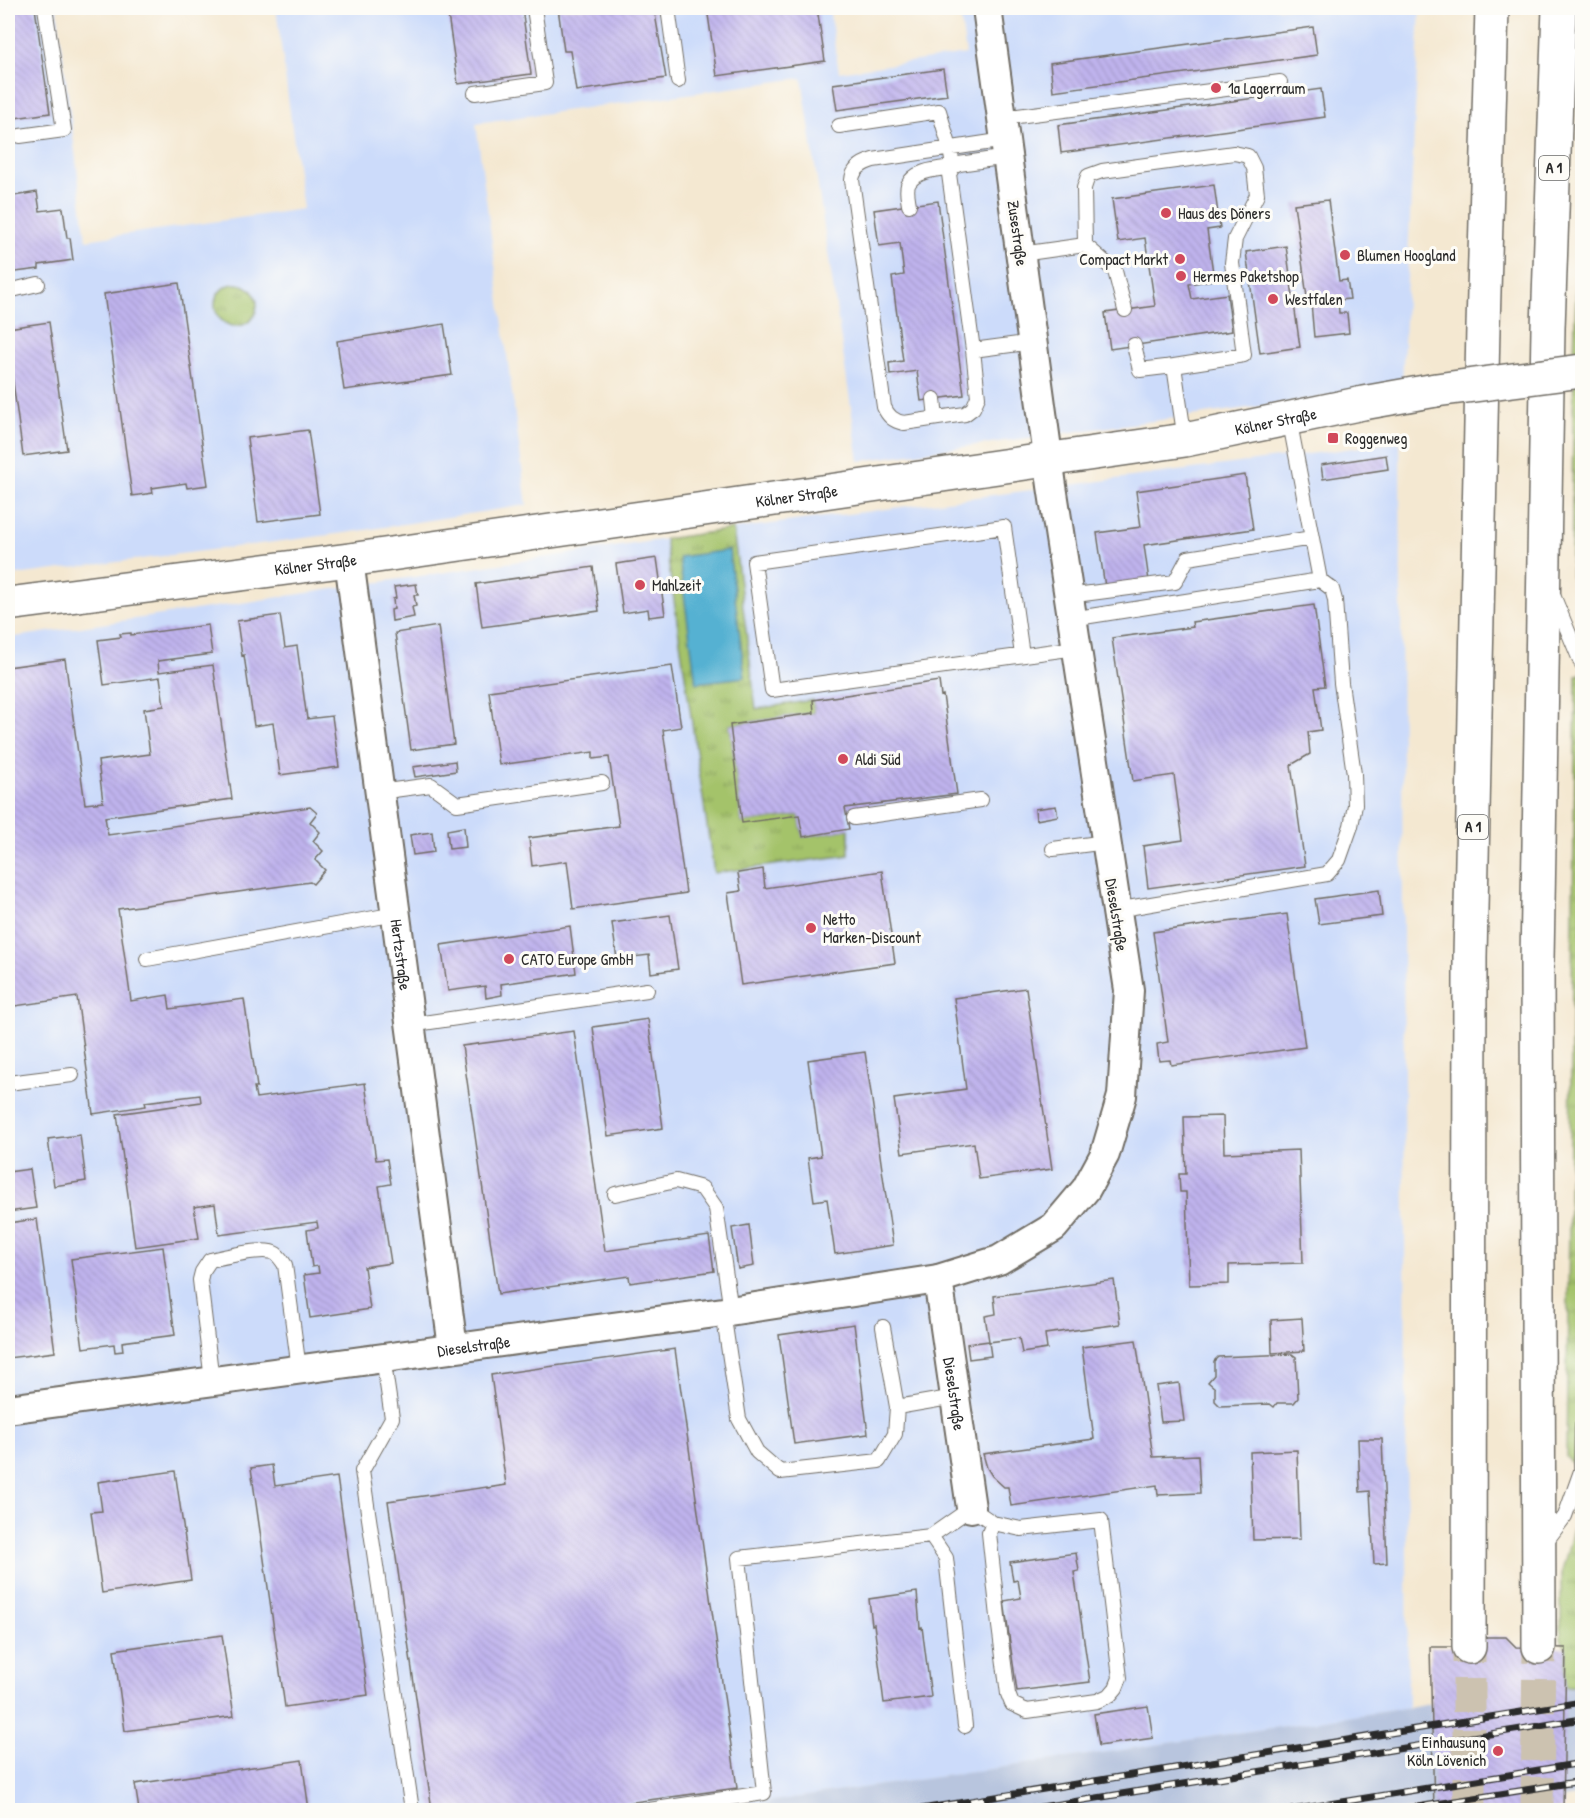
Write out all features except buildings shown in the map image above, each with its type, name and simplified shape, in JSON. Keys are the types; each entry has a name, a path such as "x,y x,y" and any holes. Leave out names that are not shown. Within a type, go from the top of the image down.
{"main road":[{"name":"A 1","path":"1469,1647 1470,957 1492,8"},
{"name":"A 1","path":"1539,1647 1537,961 1548,328 1559,8"},
{"name":"Kölner Straße","path":"8,604 349,560 1185,440 1436,390 1582,371"}],"street":[{"name":"Zusestraße","path":"987,8 1049,459"},
{"name":"Dieselstraße","path":"8,1409 727,1311 938,1279 999,1260 1054,1227 1086,1189 1105,1154 1122,1096 1129,990 1049,459"},
{"name":"Hertzstraße","path":"349,560 453,1348"},
{"name":"Dieselstraße","path":"938,1279 955,1397 982,1515"}],"lane":[{"path":"20,136 64,130 45,8"},
{"path":"475,93 545,83 534,8"},
{"path":"668,8 678,81"},
{"path":"839,126 939,111 950,148 953,167 949,174 978,397 973,408 965,414 904,423 890,418 884,407 852,180 859,166 873,160 950,148 1005,138 1280,82"},
{"path":"909,205 907,191 909,183 914,178 923,172 953,167 1005,138"},
{"path":"1125,310 1115,272 1085,245 1084,188 1088,176 1102,171 1234,153 1248,156 1254,168 1257,195 1235,239 1232,262 1244,356 1140,370 1134,345"},
{"path":"1021,254 1085,245"},
{"path":"8,291 38,284"},
{"path":"973,350 1033,342"},
{"path":"1174,366 1185,440"},
{"path":"934,399 936,418"},
{"path":"1116,910 1327,874 1339,860 1351,826 1355,805 1354,774 1341,684 1335,600 1332,589 1320,580 1290,418"},
{"path":"1022,655 1004,527 754,562 772,690 1076,648"},
{"path":"1070,608 1175,582 1188,558 1312,538"},
{"path":"1544,572 1582,665"},
{"path":"1070,608 1320,580"},
{"path":"380,792 431,785 458,804 602,783"},
{"path":"854,818 981,800"},
{"path":"1053,849 1106,842"},
{"path":"147,959 396,914"},
{"path":"410,1025 647,990"},
{"path":"8,1083 72,1075"},
{"path":"615,1194 676,1181 702,1188 716,1208 739,1419 757,1452 780,1472 879,1461 895,1434 897,1407 883,1326"},
{"path":"212,1381 200,1280 210,1260 234,1255 270,1252 277,1254 285,1265 299,1369"},
{"path":"383,1358 392,1418 362,1471 412,1810"},
{"path":"897,1407 955,1397"},
{"path":"1539,1551 1565,1516 1581,1471 1582,1425"},
{"path":"649,1810 764,1793 739,1558 931,1536 982,1515 1021,1529 1101,1521 1120,1678 1110,1695 1097,1701 1027,1711 1012,1704 1006,1683 989,1533 982,1515"},
{"path":"931,1536 946,1558 965,1726"}],"shaded area":[{"path":"8,8 57,8 86,240 303,209 276,8 829,8 839,72 966,54 959,8 1420,8 1402,384 1314,399 859,461 802,78 476,123 527,505 352,532 8,576"},
{"path":"1400,442 1408,1708 712,1810 8,1810 8,638 733,529"},
{"path":"1582,1685 1582,1795 1563,1798 1565,1687"},
{"path":"1431,1704 1434,1810 712,1810 1408,1708"}],"green space":[{"path":"1582,107 1582,615 1571,576 1574,355"},
{"path":"236,284 251,290 257,305 251,320 236,326 221,320 215,305 221,290"},
{"path":"733,529 756,709 813,700 814,713 730,725 742,823 799,815 803,837 849,829 849,855 714,873 665,539"},
{"path":"1582,673 1582,1473 1566,1457 1576,676"},
{"path":"1582,1496 1582,1685 1565,1687 1566,1648 1561,1639 1561,1575"}],"water":[{"path":"729,550 745,677 696,683 679,557"}],"tunnel":[{"path":"1469,1647 1469,1810"},
{"path":"1537,1810 1539,1647"}],"railway":[{"path":"915,1810 1582,1702"},
{"path":"1023,1810 1582,1719"},
{"path":"1292,1810 1582,1763"},
{"path":"1398,1810 1582,1781"}],"place":[{"name":"1a Lagerraum","path":"1216,88"},
{"name":"Haus des Döners","path":"1166,213"},
{"name":"Blumen Hoogland","path":"1345,255"},
{"name":"Compact Markt","path":"1180,259"},
{"name":"Hermes Paketshop","path":"1181,276"},
{"name":"Westfalen","path":"1273,299"},
{"name":"Roggenweg","path":"1333,438"},
{"name":"Mahlzeit","path":"640,585"},
{"name":"Aldi Süd","path":"843,759"},
{"name":"Netto Marken-Discount","path":"811,928"},
{"name":"CATO Europe GmbH","path":"509,959"},
{"name":"Einhausung Köln Lövenich","path":"1498,1751"}]}
